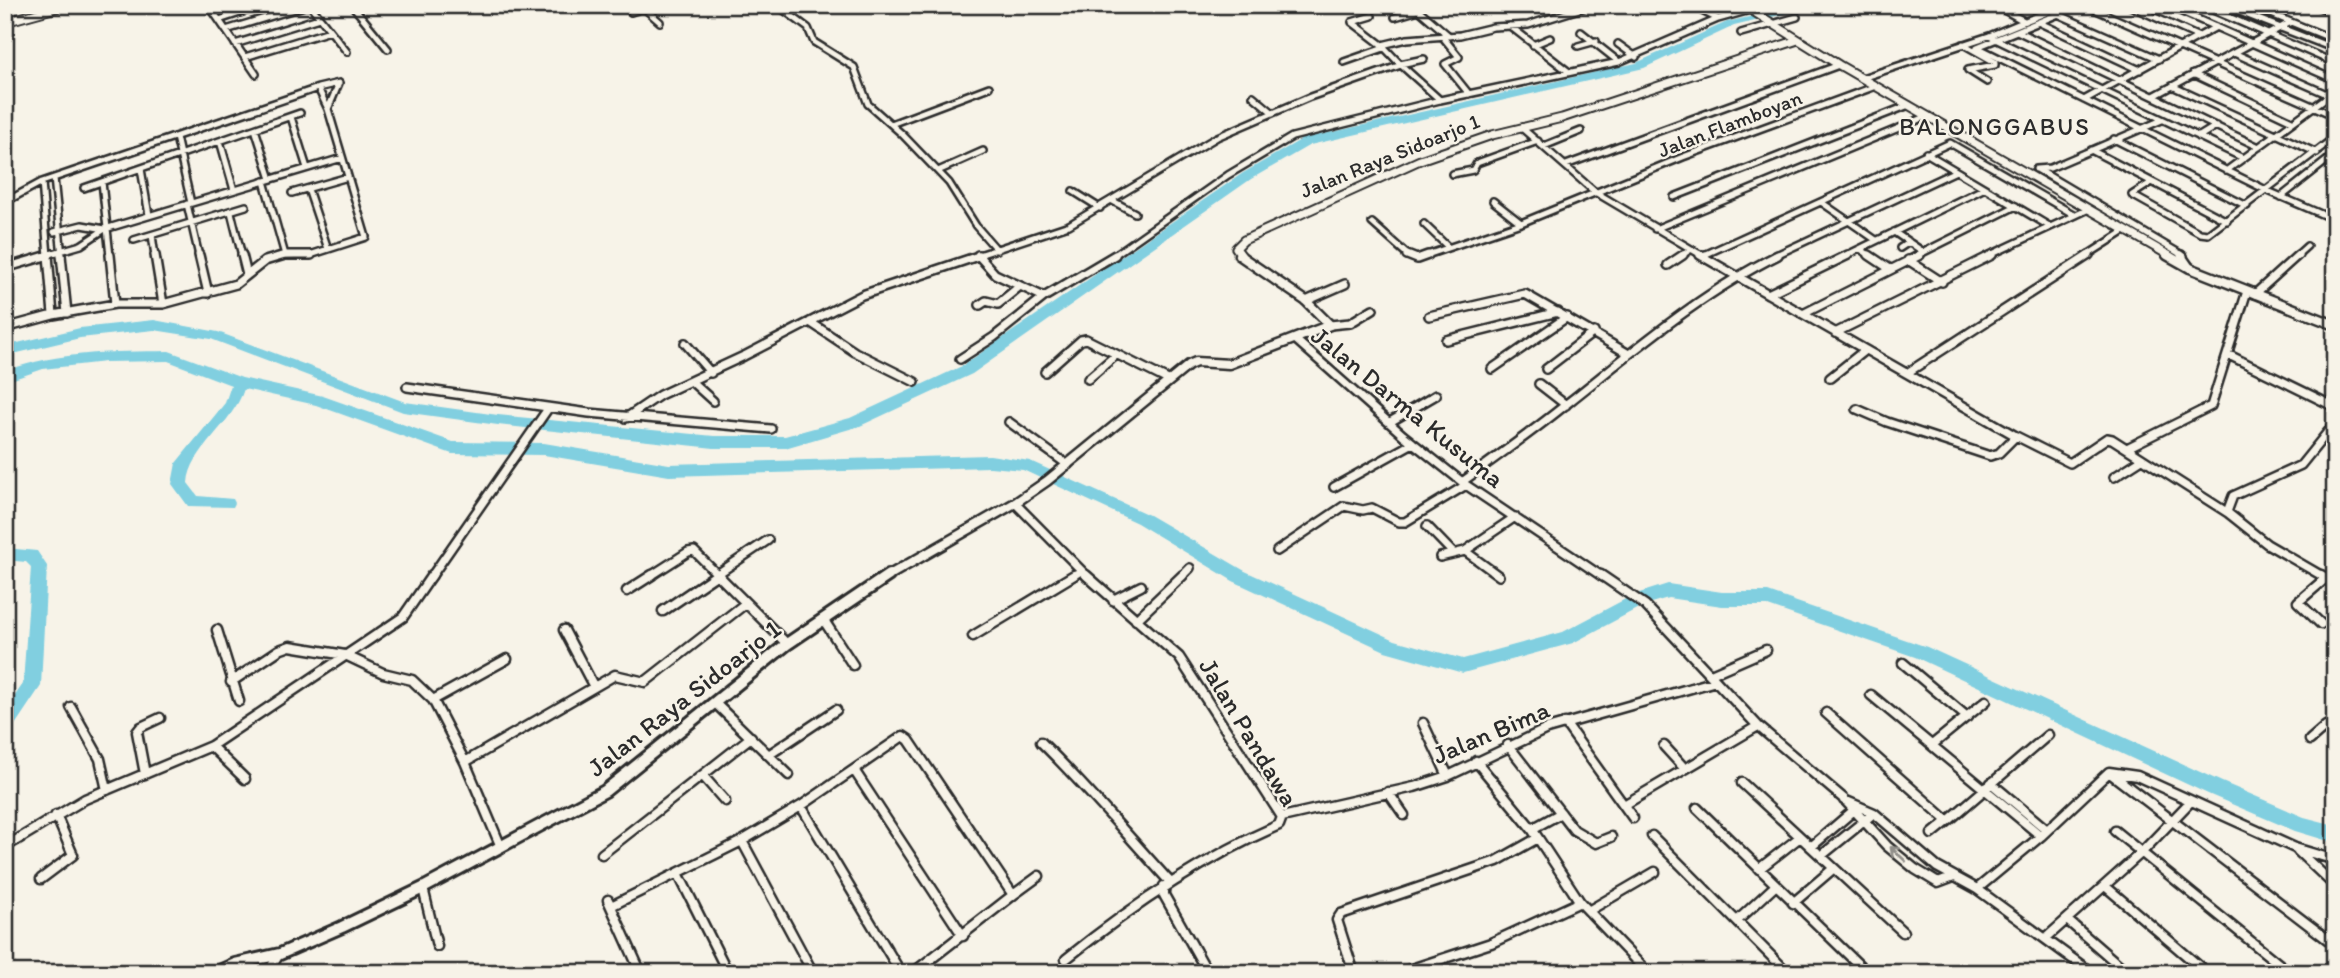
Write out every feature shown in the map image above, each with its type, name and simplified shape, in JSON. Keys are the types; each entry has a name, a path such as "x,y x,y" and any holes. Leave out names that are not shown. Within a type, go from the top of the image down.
{"street":[{"path":"5,22 67,5"},
{"path":"219,20 266,5 275,15"},
{"path":"226,30 309,5 347,52"},
{"path":"352,5 388,48"},
{"path":"631,12 653,5"},
{"path":"777,5 808,28 814,42 854,67 868,104 938,171 960,197 976,226 997,250"},
{"path":"1413,5 1446,36 1460,57 1444,64 1469,94"},
{"path":"1344,62 1383,47 1531,25 1592,5"},
{"path":"1690,5 1718,19"},
{"path":"1743,5 1839,65 2190,268 2335,325"},
{"path":"960,359 994,337 1044,297 1099,266 1228,175 1292,137 1440,100 1619,62 1636,57 1718,19 1769,5"},
{"path":"1995,5 2024,21"},
{"path":"2064,5 2024,21 1977,47 2267,191 2335,220"},
{"path":"1862,78 1963,44 2017,31 2083,5 2335,117"},
{"path":"2128,5 2199,37"},
{"path":"2166,5 2335,80"},
{"path":"2201,5 2335,63"},
{"path":"2222,5 2335,49"},
{"path":"2249,5 2335,40"},
{"path":"2270,14 2287,5"},
{"path":"2314,5 2335,13"},
{"path":"210,7 256,74"},
{"path":"644,8 660,22"},
{"path":"1395,17 1419,10"},
{"path":"2051,10 2159,59"},
{"path":"1372,16 1352,22 1440,100"},
{"path":"1741,33 1797,17"},
{"path":"236,44 319,18"},
{"path":"2039,22 2140,70"},
{"path":"2154,96 2291,22"},
{"path":"1510,26 1521,38 1554,57 1569,72"},
{"path":"2084,100 2216,27"},
{"path":"245,57 330,31"},
{"path":"2017,31 2259,147"},
{"path":"1581,32 1619,62"},
{"path":"1992,37 2243,158"},
{"path":"1533,46 1550,38"},
{"name":"Jalan Raya Sidoarjo 1","path":"1330,325 1328,320 1306,301 1237,253 1237,246 1244,240 1347,191 1420,160 1798,40"},
{"path":"1578,46 1595,41"},
{"path":"1618,44 1636,57"},
{"path":"1963,44 1996,62 1994,65 1968,70 1987,82"},
{"path":"2234,53 2332,93"},
{"path":"626,418 660,395 711,373 862,295 1049,234 1100,208 1217,137 1272,112 1401,64 1424,59"},
{"path":"1566,165 1839,65"},
{"path":"2193,75 2291,121"},
{"path":"5,202 42,182 339,83 328,109"},
{"name":"Jalan Flamboyan","path":"1372,223 1411,258 1418,259 1521,223 1595,192 1877,86"},
{"path":"2172,86 2316,153"},
{"path":"891,124 989,87"},
{"path":"5,285 7,327 53,315 115,304 163,304 208,293 236,284 260,263 285,255 307,256 366,237 328,109 318,88"},
{"path":"2226,171 2274,133 2332,93"},
{"path":"1253,96 1272,112"},
{"path":"1674,197 1909,105"},
{"path":"84,188 300,113"},
{"path":"1655,229 1928,116"},
{"path":"291,117 307,168"},
{"path":"2035,178 2114,139 2162,120"},
{"path":"2198,136 2216,126"},
{"path":"255,128 285,255"},
{"path":"1522,129 1595,192 1736,277 2016,436 2070,463 2107,438 2127,448 2227,512 2267,544 2331,580 2298,602 2318,618 2321,624"},
{"path":"1452,174 1473,170 1477,163 1581,131"},
{"path":"176,137 182,154 190,223 208,293"},
{"path":"2152,182 2132,195 2204,234 2248,206 2335,137"},
{"path":"2114,139 2248,206"},
{"path":"220,141 234,190"},
{"path":"1702,256 1926,153 1952,144 2074,214"},
{"path":"2091,150 2227,221"},
{"path":"938,171 983,151"},
{"path":"1926,153 2049,226"},
{"path":"2281,197 2335,154"},
{"path":"5,268 87,242 107,229 149,215 342,158"},
{"path":"141,169 149,215"},
{"path":"2026,174 2037,169 2048,171 2185,257 2190,268"},
{"path":"1277,551 1340,507 1372,508 1399,522 1405,522 1464,483 1566,405 1627,353 1736,277 1848,220 1956,171"},
{"path":"292,193 348,177"},
{"path":"54,178 67,313"},
{"path":"42,182 53,315"},
{"path":"102,182 115,304"},
{"path":"1768,295 1985,188"},
{"path":"308,189 328,249"},
{"path":"1073,191 1100,208"},
{"path":"1111,200 1135,213"},
{"path":"1493,201 1521,223"},
{"path":"1821,202 1876,240"},
{"path":"134,240 246,206"},
{"path":"1803,314 1922,251 2016,206"},
{"path":"1835,333 1942,282 2049,226 2089,209"},
{"path":"231,212 247,275"},
{"path":"1424,224 1448,247"},
{"path":"46,235 82,225 107,229"},
{"path":"1907,373 2124,230"},
{"path":"1894,232 1922,251"},
{"path":"152,235 163,304"},
{"path":"1900,247 1909,242"},
{"path":"2127,448 2211,406 2251,293 2307,246"},
{"path":"1860,249 1890,269"},
{"path":"1668,265 1690,250"},
{"path":"978,255 993,273 1044,297"},
{"path":"1908,260 1942,282"},
{"path":"1306,301 1345,284"},
{"path":"980,305 986,301 998,304 1020,286"},
{"path":"1429,316 1525,295 1627,353"},
{"path":"1296,340 1330,325 1340,326 1361,319 1366,312 1373,309"},
{"path":"1446,340 1558,312"},
{"path":"1492,369 1567,317"},
{"path":"810,322 855,352 915,382"},
{"path":"1546,369 1594,332"},
{"path":"1045,372 1082,340 1168,380"},
{"name":"Jalan Darma Kusuma","path":"1015,503 1068,465 1168,380 1194,363 1228,364 1296,340 1401,433 1464,483 1636,598 1758,726 1855,809 1863,822 1924,877 1938,883 1954,877"},
{"path":"685,343 711,373"},
{"path":"1830,378 1865,350"},
{"path":"1088,379 1116,355"},
{"path":"2229,355 2335,407"},
{"path":"692,382 713,401"},
{"path":"1539,384 1566,405"},
{"path":"407,387 545,412 771,429"},
{"path":"1390,422 1436,395"},
{"path":"1857,409 1990,456 1999,453 2016,436"},
{"path":"5,847 56,815 211,746 411,610 513,455 545,412"},
{"path":"1009,422 1068,465"},
{"path":"2227,512 2233,496 2301,465 2335,423"},
{"path":"1334,488 1413,443"},
{"path":"2114,477 2143,459"},
{"name":"Jalan Raya Sidoarjo 1","path":"215,973 235,964 280,954 423,888 605,791 787,644 906,564 1015,503"},
{"name":"Jalan Pandawa","path":"1015,503 1080,571 1165,643 1188,670 1282,817 1279,825 1253,835 1167,884 1066,959"},
{"path":"1440,556 1465,551 1515,517"},
{"path":"1427,526 1453,553"},
{"path":"663,611 768,540"},
{"path":"627,591 690,551 695,552 787,644"},
{"path":"1465,551 1499,576"},
{"path":"1136,620 1189,568"},
{"path":"974,636 1080,571"},
{"path":"1113,600 1140,586"},
{"path":"465,762 619,673 639,683 645,682 746,603"},
{"path":"823,619 853,665"},
{"path":"217,630 239,701"},
{"path":"564,630 594,687"},
{"path":"232,682 286,646 345,655 383,673 412,680 433,700 465,762 501,847"},
{"name":"Jalan Bima","path":"1282,817 1448,776 1508,745 1565,723 1713,678 1766,650"},
{"path":"433,700 507,659"},
{"path":"1903,663 1967,717"},
{"path":"1871,695 2044,833"},
{"path":"1932,745 1986,701"},
{"path":"715,704 789,775"},
{"path":"71,707 100,759 107,790"},
{"path":"770,754 836,710"},
{"path":"1826,713 1948,821"},
{"path":"145,775 137,732 141,727 160,718"},
{"path":"1423,723 1448,776"},
{"path":"1565,723 1633,818"},
{"path":"1624,805 1758,726"},
{"path":"2310,740 2326,726 2335,733"},
{"path":"1932,834 2048,735"},
{"path":"601,854 751,737"},
{"path":"641,973 610,903 741,841 801,806 899,737 907,738 1013,895"},
{"path":"1041,742 1079,779 1167,884 1164,895 1208,973"},
{"path":"1508,745 1574,830 1596,844 1611,837"},
{"path":"211,746 245,779"},
{"path":"1664,746 1685,769"},
{"path":"1476,761 1532,829 1580,902 1648,973"},
{"path":"854,770 963,936"},
{"path":"2109,772 2137,776 2295,848 2335,859"},
{"path":"2109,772 2333,941"},
{"path":"1977,889 2044,833 2109,772"},
{"path":"703,776 724,801"},
{"path":"1742,783 1903,932"},
{"path":"1388,792 1404,815"},
{"path":"2046,939 2142,852 2191,801"},
{"path":"801,806 901,973"},
{"path":"1697,808 1860,966"},
{"path":"1811,847 1855,809"},
{"name":"Jalan Darma Kusuma","path":"1855,809 1874,813 1937,867 1977,889 2092,973"},
{"path":"1532,829 1561,813"},
{"path":"1821,856 1874,813"},
{"path":"41,879 73,855 56,815"},
{"path":"2115,831 2290,973"},
{"path":"1653,836 1788,973"},
{"path":"1759,869 1800,837"},
{"path":"1354,973 1337,920 1341,914 1497,861 1538,838"},
{"path":"741,841 813,973"},
{"path":"2295,848 2335,887"},
{"path":"1793,903 1834,868"},
{"path":"1590,910 1655,872"},
{"path":"678,873 728,973"},
{"path":"913,973 1039,876"},
{"path":"1737,921 1775,886"},
{"path":"2105,886 2207,973"},
{"path":"423,888 437,946"},
{"path":"1399,973 1516,934 1546,922 1580,902"},
{"path":"2067,920 2128,973"},
{"path":"268,973 280,954"}],"waterway":[{"path":"5,351 80,333 154,325 213,335 403,407 498,420 714,442 785,442 855,422 967,370 1247,176 1306,142 1640,66 1731,24 1816,5"},
{"path":"5,377 41,364 105,357 169,356 239,383"},
{"path":"227,503 194,502 180,484 181,467 232,405 239,383"},
{"path":"239,383 318,400 452,448 544,449 669,470 990,461 1025,465 1143,519 1239,576 1391,646 1463,666 1567,638 1639,600 1668,591 1722,599 1768,599 1921,652 2215,788 2302,825 2335,834"},
{"path":"5,554 31,556 39,566 32,686 5,725"}],"district":[{"name":"BALONGGABUS","path":"1995,127"}]}
